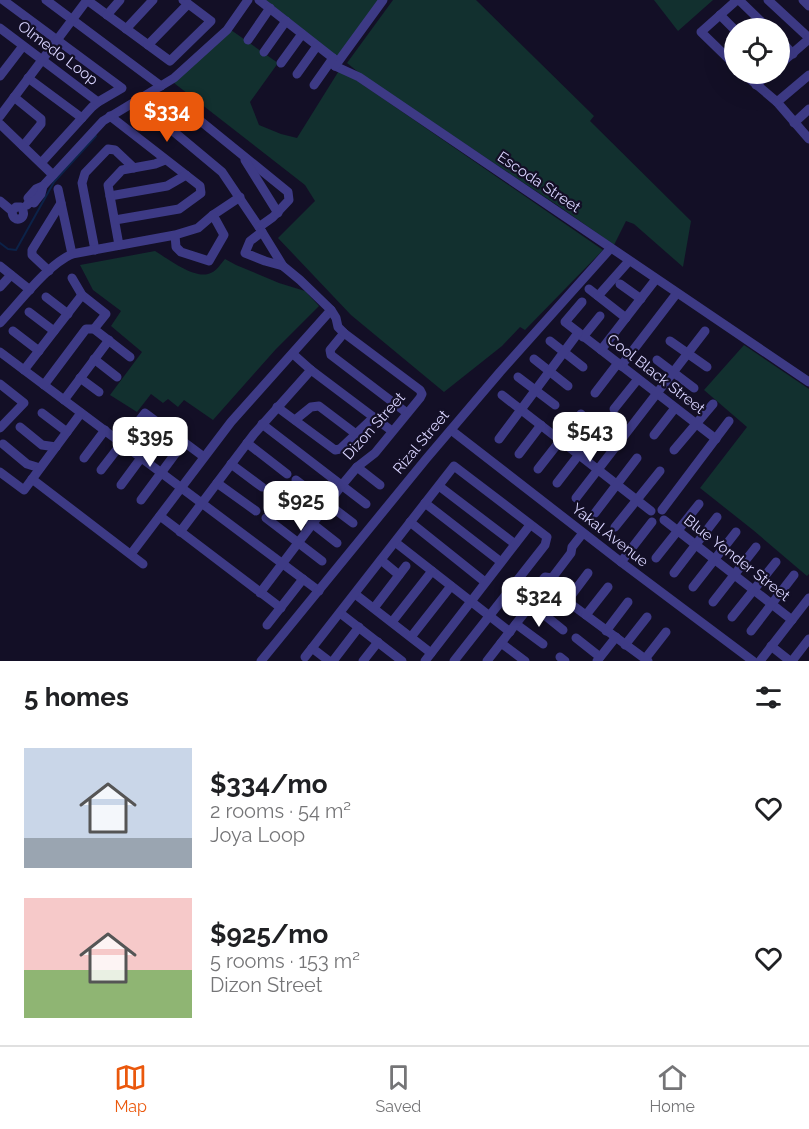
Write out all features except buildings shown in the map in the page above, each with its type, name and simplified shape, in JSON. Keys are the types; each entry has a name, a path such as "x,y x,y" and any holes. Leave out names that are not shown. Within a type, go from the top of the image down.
{"street":[{"path":"3,0 122,88 98,102 41,163"},
{"path":"46,0 161,86"},
{"path":"0,116 87,0 126,29 148,45 170,61 211,21 186,2 148,45"},
{"path":"107,15 120,0"},
{"path":"126,29 153,0"},
{"path":"0,201 12,211 14,218 21,218 24,215 28,198 36,189 43,186 103,121 185,70 227,30 248,0"},
{"name":"Escoda Street","path":"259,0 334,62 809,382"},
{"path":"314,85 382,0"},
{"path":"724,54 701,32 738,0 757,18"},
{"path":"768,0 809,38 790,57"},
{"path":"803,0 809,6"},
{"path":"248,40 270,9"},
{"path":"720,15 724,19"},
{"path":"264,52 286,21"},
{"name":"Olmedo Loop","path":"0,28 98,102"},
{"path":"281,63 302,34"},
{"path":"0,76 23,46"},
{"path":"297,74 317,46"},
{"path":"790,50 794,54"},
{"path":"0,58 9,65"},
{"path":"777,102 809,75"},
{"path":"28,78 82,118"},
{"path":"756,85 777,102 809,139"},
{"path":"14,98 41,119 41,124 24,146"},
{"path":"137,100 222,172 283,266 332,310 338,327 344,333 330,350 331,355 407,413"},
{"path":"172,105 182,106 288,192 289,200 250,241 245,253 283,266"},
{"path":"794,123 809,109"},
{"path":"110,116 200,186 201,194 178,209 115,220"},
{"path":"0,124 53,175"},
{"path":"95,250 82,183 85,173 108,149 115,150 134,168"},
{"path":"241,152 278,213"},
{"path":"119,245 108,185 122,170 165,160"},
{"path":"110,196 167,186 186,175"},
{"path":"58,189 72,254"},
{"path":"0,323 63,258 72,254 175,235 198,228 240,197"},
{"path":"49,271 32,255 32,250 61,203"},
{"path":"175,235 176,247 181,252 209,261 224,235 213,215"},
{"name":"Rizal Street","path":"261,661 451,430 610,249"},
{"path":"598,296 629,261"},
{"path":"0,266 30,290"},
{"path":"0,287 11,275"},
{"path":"44,385 87,330 94,329 106,314 82,295 72,278"},
{"path":"601,350 656,279"},
{"path":"620,284 640,299"},
{"path":"589,289 626,318"},
{"path":"596,393 676,294"},
{"path":"24,370 82,295"},
{"path":"46,297 68,314"},
{"path":"581,335 565,322 582,302"},
{"path":"131,555 231,422 332,310"},
{"path":"29,312 54,332"},
{"path":"499,439 564,352 600,316"},
{"path":"94,329 130,357"},
{"path":"13,331 39,351"},
{"path":"576,498 705,331"},
{"name":"Dizon Street","path":"260,593 342,485 357,467 375,453 422,394 420,390 344,333"},
{"name":"Cool Black Street","path":"581,335 716,439"},
{"path":"64,400 109,340"},
{"path":"550,341 583,367"},
{"path":"670,341 707,367"},
{"path":"0,352 319,591"},
{"path":"293,354 392,431"},
{"path":"94,359 117,377"},
{"path":"534,359 567,386"},
{"path":"657,360 694,388"},
{"path":"180,532 262,424 311,370"},
{"path":"518,377 555,405"},
{"path":"80,378 99,392"},
{"path":"614,409 638,379"},
{"path":"0,428 24,403 1,388"},
{"path":"501,395 651,511"},
{"path":"674,450 713,404"},
{"path":"296,420 311,407 319,406 356,434"},
{"path":"277,407 335,450 340,449 374,417"},
{"path":"654,435 675,408"},
{"path":"42,413 67,432"},
{"path":"0,472 24,490 81,413"},
{"path":"101,470 145,413 204,457"},
{"path":"538,469 581,414"},
{"path":"652,522 658,523 729,421"},
{"path":"262,424 366,504"},
{"path":"519,454 541,425"},
{"path":"557,483 601,426"},
{"path":"20,427 42,445 56,447"},
{"path":"84,458 105,430"},
{"name":"Yakal Avenue","path":"451,430 585,535 753,661"},
{"path":"121,485 158,435"},
{"path":"247,443 287,474"},
{"path":"3,444 27,464 40,468"},
{"path":"141,500 178,450"},
{"path":"596,513 638,458"},
{"path":"231,464 262,487"},
{"path":"305,657 454,466 547,537 545,545 454,661"},
{"path":"357,467 380,485"},
{"path":"615,527 660,471"},
{"path":"32,479 143,564"},
{"path":"296,480 353,523"},
{"path":"217,483 256,511"},
{"path":"439,486 515,544"},
{"path":"281,499 337,543"},
{"path":"425,503 501,562"},
{"path":"656,558 699,504"},
{"path":"651,511 656,508 663,515"},
{"path":"651,511 652,522"},
{"name":"Blue Yonder Street","path":"663,515 678,531 792,620"},
{"path":"160,516 281,608"},
{"path":"674,573 717,517"},
{"path":"266,518 321,561"},
{"path":"411,522 485,582"},
{"path":"621,562 652,522"},
{"path":"355,594 411,637 428,657 530,525"},
{"path":"693,587 736,532"},
{"path":"487,661 531,604 548,589 555,587 552,578 571,553 572,547 585,535"},
{"path":"395,542 490,616 543,644"},
{"path":"713,602 756,547"},
{"path":"381,560 399,575"},
{"path":"732,617 776,562"},
{"path":"374,608 406,566"},
{"path":"392,622 432,571"},
{"path":"567,601 588,573"},
{"path":"751,631 794,575"},
{"path":"267,625 303,579"},
{"path":"411,637 451,586"},
{"path":"586,615 608,587"},
{"path":"548,589 646,660 666,632"},
{"path":"760,661 809,598"},
{"path":"606,631 628,602"},
{"path":"531,604 563,630"},
{"path":"340,613 378,642 397,660"},
{"path":"625,645 647,617"},
{"path":"312,648 331,661 359,627"},
{"path":"576,638 599,659 616,637"},
{"path":"771,646 791,661 809,639"},
{"path":"363,661 378,642"},
{"path":"501,643 525,661"}],"green space":[{"path":"266,0 383,0 341,60"},
{"path":"393,0 476,0 594,116 590,121 691,221 683,267 634,224 626,221 614,245 347,63"},
{"path":"654,0 713,0 678,31"},
{"path":"231,30 278,63 250,102 259,125 297,138 340,69 603,250 525,330 520,327 502,346 444,392 351,315 278,238 315,201 305,185 174,83"},
{"path":"155,251 181,267 202,274 213,272 225,259 279,283 305,291 319,306 276,349 213,420 184,400 178,407 168,399 163,403 151,394 137,412 110,395 142,352 111,326 121,311 93,290 80,265"},
{"path":"744,345 809,389 809,574 807,576 700,488 747,427 704,390"}],"waterway":[{"path":"0,243 8,249 16,250 54,182 96,136"}]}
